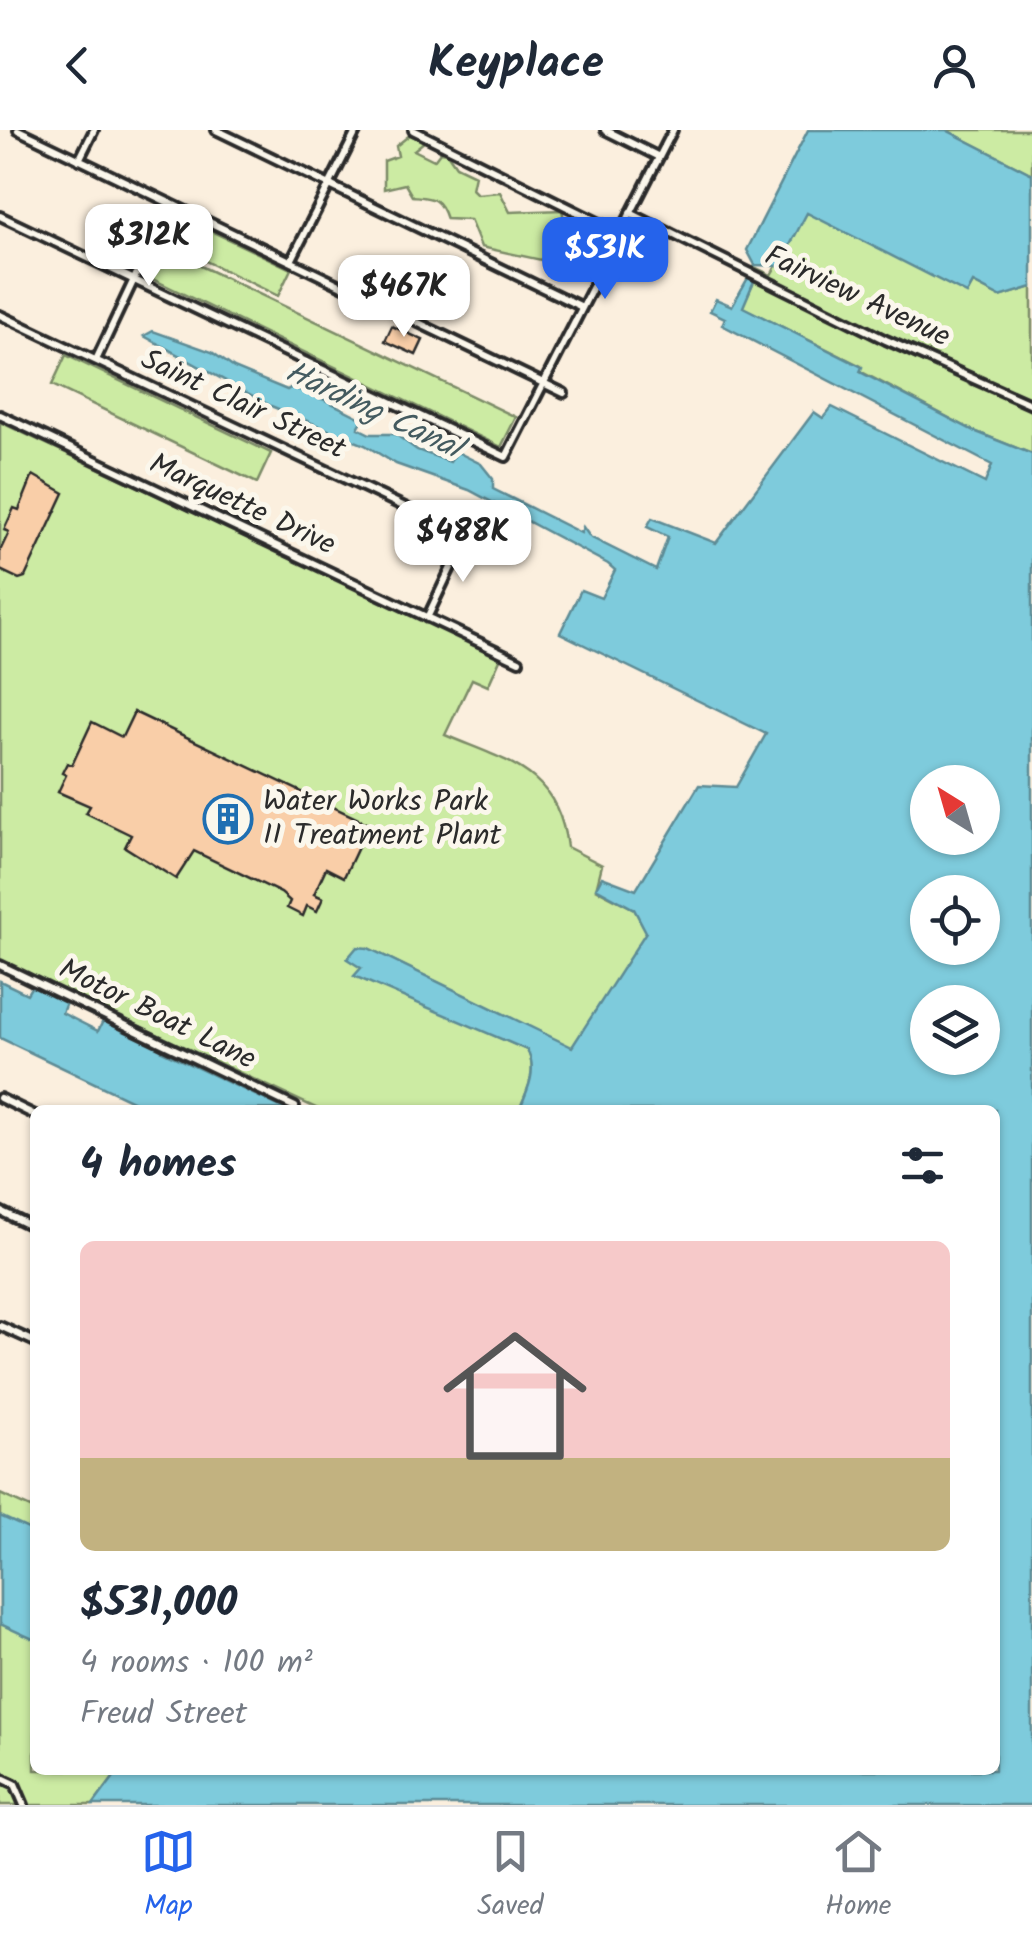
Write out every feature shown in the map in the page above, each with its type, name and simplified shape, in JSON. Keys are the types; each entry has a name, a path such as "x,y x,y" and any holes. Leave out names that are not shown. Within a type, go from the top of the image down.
{"street":[{"path":"18,130 564,393"},
{"path":"79,160 94,130"},
{"path":"216,130 582,307"},
{"path":"291,261 358,130"},
{"path":"413,130 620,234"},
{"path":"605,130 659,157"},
{"path":"0,216 506,457 673,130"},
{"path":"96,360 170,203"},
{"name":"Fairview Avenue","path":"630,213 886,340 910,346 1032,405"},
{"name":"Saint Clair Street","path":"0,314 466,536 427,618"},
{"name":"Marquette Drive","path":"0,415 519,660"},
{"name":"Motor Boat Lane","path":"0,964 293,1105"},
{"path":"0,1098 30,1112"},
{"path":"0,1212 30,1226"},
{"path":"0,1326 30,1340"},
{"path":"0,1777 14,1784 24,1805"}],"green space":[{"path":"946,130 1032,130 1032,174"},
{"path":"411,134 425,141 414,150 434,160 440,152 447,153 456,166 475,175 472,189 477,194 500,192 510,212 562,210 566,227 560,230 560,242 541,260 481,247 470,220 446,219 438,203 412,196 405,184 384,189 384,161 398,156 396,146"},
{"path":"807,212 967,293 973,283 1000,297 1032,287 1032,454 974,431 860,371 861,366 742,307 754,281 748,278 754,267 771,275"},
{"path":"175,214 291,269 278,296 162,240"},
{"path":"161,247 516,417 501,447 146,276"},
{"path":"66,355 271,453 257,483 52,385"},
{"path":"0,422 501,657 488,686 472,679 445,735 509,762 541,785 562,821 567,847 602,865 596,889 634,909 647,932 572,1048 368,948 360,976 527,1050 532,1072 521,1105 309,1105 0,961"},
{"path":"0,1494 30,1508 30,1775 115,1775 93,1805 0,1805"}],"water":[{"path":"808,130 946,130 1032,174 1032,287 1000,297 973,283 967,294 807,213 779,266 755,265 747,250"},
{"path":"748,278 754,281 743,307 862,367 860,372 974,431 1032,454 1032,1805 93,1805 115,1775 1000,1775 1000,1105 521,1105 532,1072 527,1050 354,976 361,968 347,959 357,947 368,948 572,1047 646,932 634,909 596,888 602,877 636,890 699,785 736,787 766,734 560,633 581,590 601,598 615,570 608,564 469,490 396,464 365,445 271,406 144,336 153,331 212,352 234,368 287,390 292,387 325,400 363,419 358,428 370,434 395,434 417,450 450,462 457,452 481,464 493,479 493,489 581,533 583,527 590,537 656,570 668,537 647,527 652,518 716,543 814,412 823,418 832,407 985,483 992,465 722,325 725,318 710,311 716,299 732,306"},
{"path":"0,981 27,994 33,984 67,1000 62,1013 98,1031 105,1017 164,1045 162,1051 277,1105 141,1105 0,1038"},
{"path":"0,1516 30,1530 30,1638 0,1624"}],"building":[{"path":"392,326 423,340 416,355 385,341"},
{"path":"33,475 64,493 25,577 19,579 0,570 0,551 9,532 4,530 14,508 19,510"},
{"name":"Water Works Park II Treatment Plant","path":"134,712 369,824 344,877 326,868 314,894 323,898 317,911 307,906 303,916 287,908 290,901 281,893 194,851 176,879 125,847 131,835 86,813 90,806 58,792 66,775 62,773 67,763 72,765 92,722 122,737"}],"place":[{"name":"Water Works Park II Treatment Plant","path":"228,819"}],"water label":[{"name":"Harding Canal","path":"373,411"}]}
